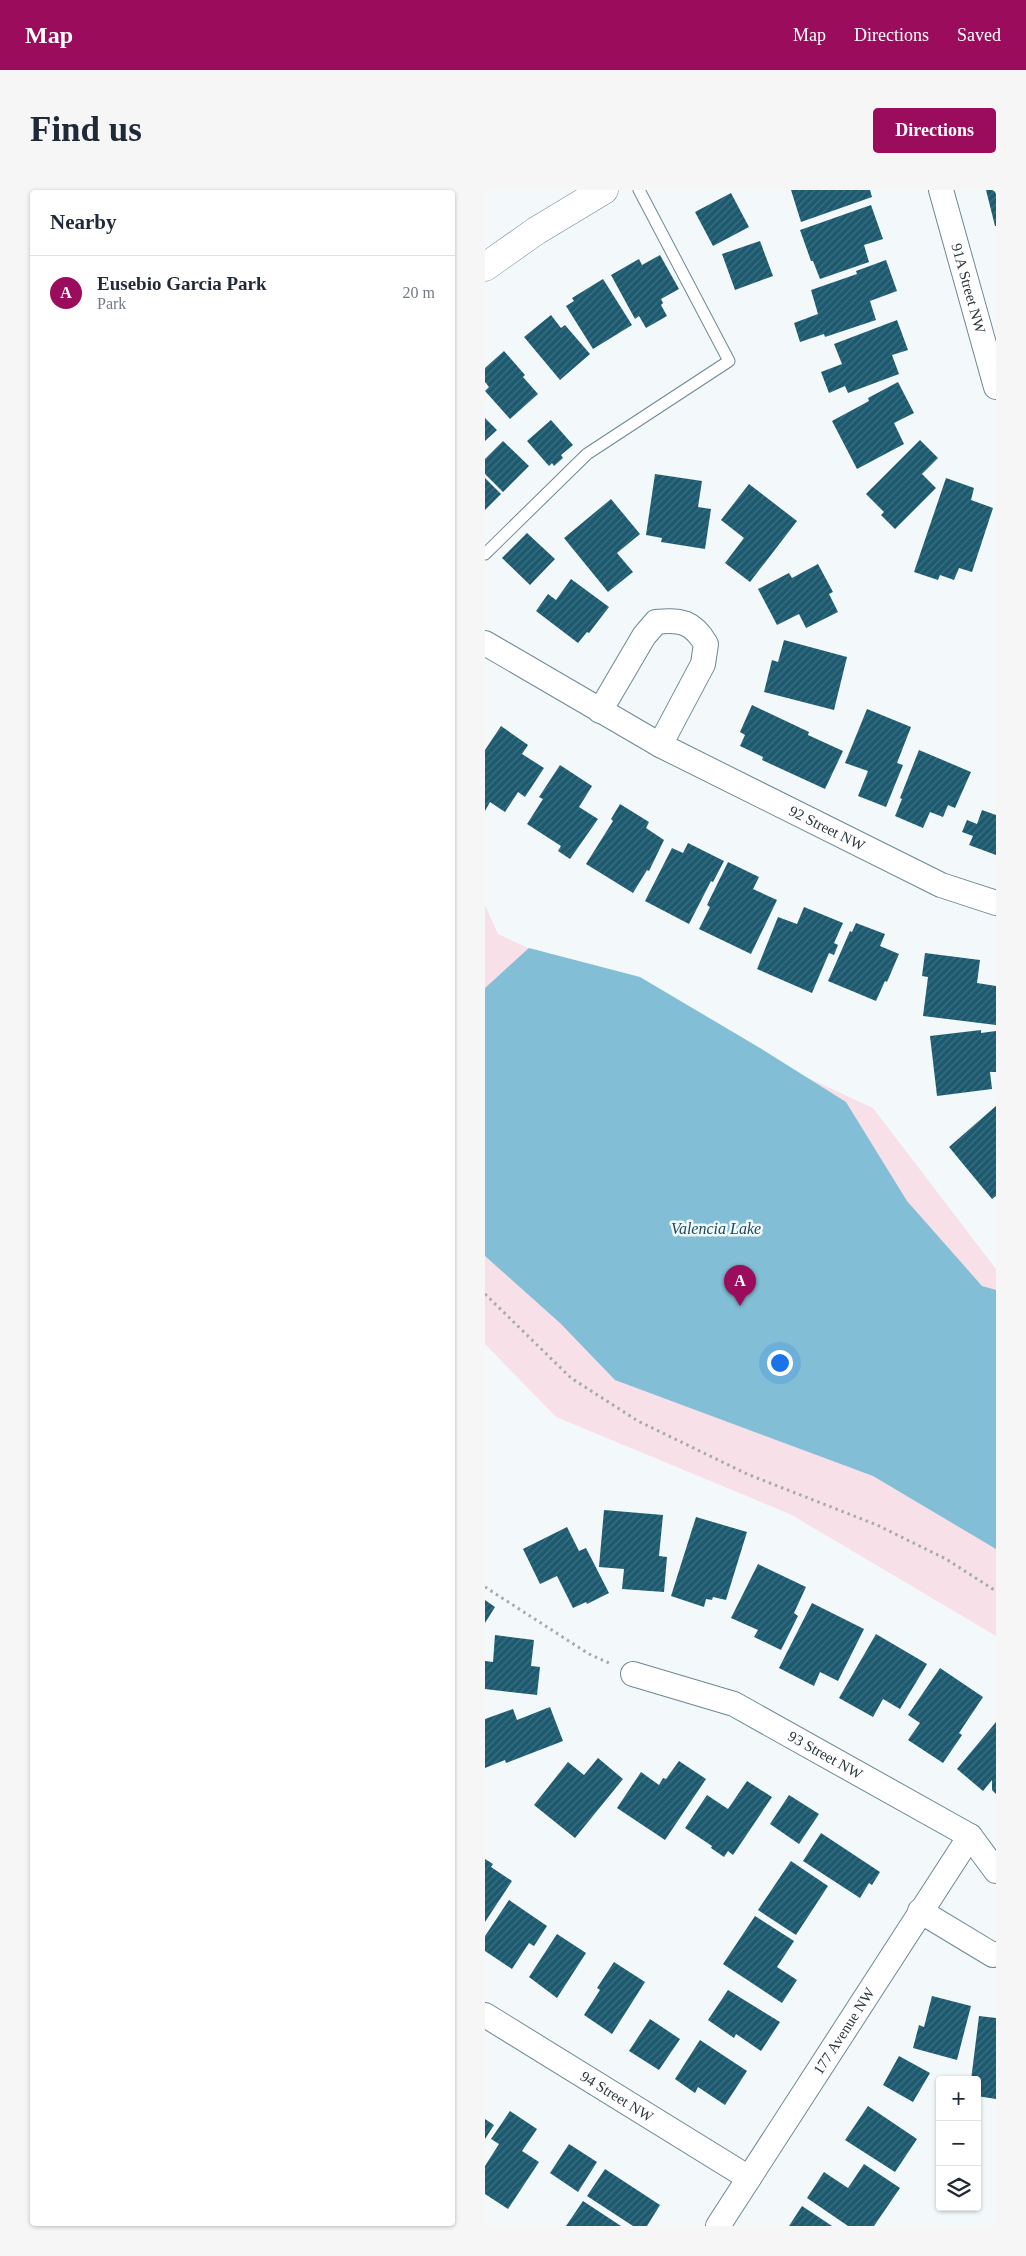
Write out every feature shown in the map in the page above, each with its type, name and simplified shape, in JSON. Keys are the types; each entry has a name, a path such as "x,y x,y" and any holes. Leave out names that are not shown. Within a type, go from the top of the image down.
{"street":[{"path":"485,267 536,231 604,190"},
{"name":"91A Street NW","path":"941,190 995,387"},
{"path":"600,711 644,636 656,622 676,620 690,626 700,633 707,644 703,664 660,745"},
{"name":"92 Street NW","path":"485,643 660,745 941,884 996,903"},
{"name":"93 Street NW","path":"633,1674 734,1704 969,1836 996,1871"},
{"name":"177 Avenue NW","path":"718,2226 969,1836"},
{"path":"920,1911 993,1955 996,1954"},
{"name":"94 Street NW","path":"485,2015 749,2178"}],"lane":[{"path":"485,554 587,454 729,361 639,190"}],"path":[{"path":"485,1294 571,1378 638,1421 747,1474 877,1525 946,1559 996,1591"},
{"path":"485,1587 589,1654 633,1674"}],"shaded area":[{"name":"Valencia Lake","path":"485,905 498,934 873,1108 996,1269 996,1636 790,1514 556,1417 485,1344"}],"water":[{"name":"Valencia Lake","path":"529,948 640,977 760,1048 846,1102 907,1201 982,1286 996,1290 996,1549 873,1476 615,1380 560,1323 485,1256 485,988"}],"building":[{"path":"791,190 870,190 872,197 801,222"},
{"path":"986,190 996,190 996,226 995,226"},
{"path":"731,193 749,227 713,246 695,212"},
{"path":"871,205 883,239 864,245 869,262 820,279 813,261 811,261 800,230"},
{"path":"760,241 773,276 735,290 722,254"},
{"path":"660,255 679,289 661,299 663,303 661,305 667,316 646,328 639,316 635,319 611,275 639,259 642,265"},
{"path":"886,260 897,291 870,301 876,320 825,337 824,334 800,342 794,323 818,314 811,290 857,274 856,271"},
{"path":"603,279 632,325 593,349 566,306 574,301 572,298"},
{"path":"551,315 561,328 565,325 590,354 560,380 524,337"},
{"path":"897,320 908,350 892,355 899,374 848,393 845,386 829,393 821,372 842,364 834,344"},
{"path":"504,351 525,375 523,377 538,394 510,419 485,391 489,387 485,382 485,368"},
{"path":"898,382 914,413 894,423 904,444 857,469 832,421 869,401 868,398"},
{"path":"485,418 497,430 485,441"},
{"path":"551,420 573,445 561,455 563,458 554,466 552,463 549,466 527,441"},
{"path":"920,440 938,458 922,474 936,488 895,529 881,515 884,512 866,494"},
{"path":"503,441 529,466 503,492 485,474 485,459"},
{"path":"655,474 702,481 698,507 711,509 705,549 661,542 662,538 646,535"},
{"path":"485,478 501,494 485,510"},
{"path":"946,478 974,488 971,500 993,508 972,572 959,568 954,580 940,575 938,580 914,572"},
{"path":"749,484 797,521 750,582 725,563 744,538 721,520"},
{"path":"611,499 640,534 617,553 633,572 608,592 564,538"},
{"path":"527,533 555,559 530,585 502,558"},
{"path":"818,564 833,592 829,594 838,612 806,628 799,614 777,625 758,589 789,573 792,578"},
{"path":"571,579 609,607 589,633 587,632 578,643 536,611 548,594 556,600"},
{"path":"784,640 847,657 834,710 764,692 772,660 778,662"},
{"path":"752,705 809,732 808,735 843,751 825,789 762,760 763,757 740,746 745,735 740,732"},
{"path":"867,709 911,727 897,763 903,765 886,807 858,796 868,771 845,763"},
{"path":"501,726 528,745 522,754 544,768 525,797 518,792 505,812 490,802 485,811 485,750"},
{"path":"919,750 971,772 955,808 948,805 943,817 930,812 923,828 895,816"},
{"path":"560,765 592,786 579,807 598,819 570,859 558,851 561,846 527,824 543,799 539,797"},
{"path":"620,804 649,822 646,828 664,840 649,871 647,870 633,893 586,864 613,821 611,819"},
{"path":"982,810 996,815 996,855 969,845 973,836 962,832 967,820 977,824"},
{"path":"688,843 724,861 713,882 711,881 689,924 645,901 672,848 683,853"},
{"path":"728,862 759,877 753,889 777,900 751,954 699,929 710,907 707,905"},
{"path":"804,907 843,923 834,943 838,945 834,955 829,953 812,993 757,969 778,917 797,924"},
{"path":"856,923 885,934 880,946 899,954 887,982 885,981 876,1001 828,981 850,931 852,932"},
{"path":"925,953 980,960 977,983 996,986 996,1025 923,1016 928,977 922,976"},
{"path":"981,1030 981,1033 996,1031 996,1072 990,1072 992,1089 937,1096 930,1036"},
{"path":"996,1106 996,1196 992,1199 949,1147"},
{"path":"604,1510 663,1515 659,1556 667,1557 664,1592 622,1589 624,1569 599,1567"},
{"path":"696,1517 747,1532 726,1600 713,1597 712,1600 706,1599 704,1607 671,1596"},
{"path":"567,1527 579,1551 586,1548 609,1593 587,1604 586,1602 573,1608 557,1576 540,1584 523,1549"},
{"path":"758,1564 806,1587 794,1613 798,1616 781,1650 754,1637 758,1630 731,1618"},
{"path":"485,1600 495,1607 485,1623"},
{"path":"812,1603 864,1629 838,1681 820,1672 814,1686 779,1668"},
{"path":"876,1634 927,1664 900,1709 883,1699 873,1717 839,1698"},
{"path":"495,1635 534,1640 531,1666 540,1667 537,1695 485,1689 485,1661 493,1662"},
{"path":"940,1668 983,1697 959,1733 962,1735 943,1763 908,1740 920,1723 908,1715"},
{"path":"550,1707 563,1741 506,1763 505,1760 485,1768 485,1719 513,1709 517,1720"},
{"path":"996,1722 996,1794 992,1790 992,1780 983,1791 957,1769"},
{"path":"598,1758 623,1779 575,1838 534,1805 568,1762 584,1775"},
{"path":"679,1761 706,1779 665,1840 617,1808 641,1772 659,1785 663,1778 666,1779"},
{"path":"747,1781 772,1797 733,1855 728,1851 724,1857 711,1848 712,1846 685,1828 707,1795 728,1809"},
{"path":"789,1795 819,1814 799,1844 770,1824"},
{"path":"821,1833 880,1872 872,1885 869,1883 860,1898 803,1861"},
{"path":"485,1859 493,1864 491,1867 512,1881 485,1922"},
{"path":"791,1861 828,1886 796,1935 758,1910"},
{"path":"509,1900 547,1926 534,1946 529,1943 512,1969 485,1951 485,1936"},
{"path":"755,1916 794,1941 777,1967 797,1980 782,2003 723,1964"},
{"path":"557,1934 586,1953 557,1998 529,1977"},
{"path":"614,1962 645,1982 612,2034 584,2015 600,1990 597,1988"},
{"path":"728,1990 780,2022 761,2051 736,2034 734,2038 708,2020"},
{"path":"932,1996 971,2006 957,2060 913,2048 919,2025 924,2027"},
{"path":"979,2016 996,2018 996,2099 981,2097 981,2076 972,2076"},
{"path":"650,2019 680,2039 659,2070 629,2051"},
{"path":"700,2040 747,2071 725,2105 698,2087 695,2093 675,2079"},
{"path":"899,2056 930,2073 913,2102 883,2085"},
{"path":"868,2106 917,2139 895,2172 845,2140"},
{"path":"510,2111 537,2129 522,2151 539,2162 508,2209 485,2194 485,2166 499,2144 491,2139"},
{"path":"485,2119 494,2125 485,2139"},
{"path":"569,2144 597,2162 578,2192 550,2173"},
{"path":"864,2164 900,2188 874,2226 848,2226 807,2198 824,2172 848,2188"},
{"path":"605,2169 660,2205 647,2226 633,2226 587,2196"},
{"path":"583,2201 621,2226 566,2226"},
{"path":"802,2206 832,2226 789,2226"}],"place":[{"name":"Eusebio Garcia Park","path":"740,1306"}]}
